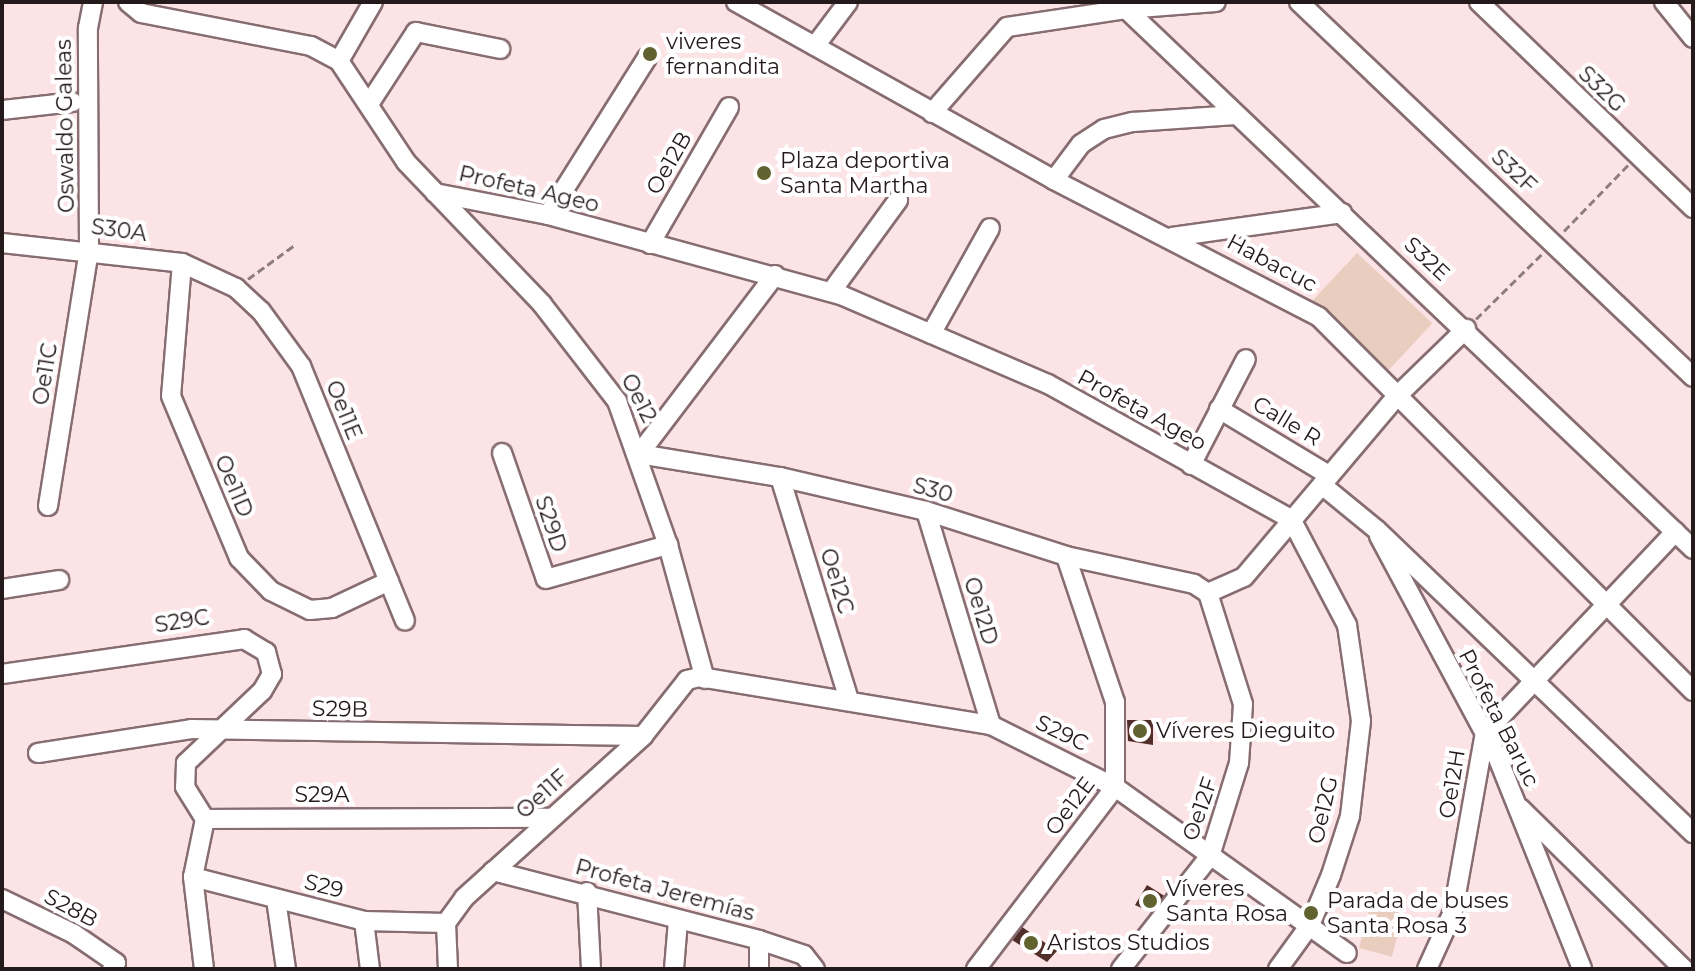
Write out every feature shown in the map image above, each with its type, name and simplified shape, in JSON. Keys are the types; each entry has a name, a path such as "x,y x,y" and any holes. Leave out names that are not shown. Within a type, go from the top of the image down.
{"street":[{"name":"Oswaldo Galeas","path":"89,249 88,28 93,2"},
{"path":"128,2 141,13 311,46 339,61 373,2"},
{"name":"Habacuc","path":"736,2 1054,180 1172,237 1319,317 1693,691"},
{"path":"815,46 848,2"},
{"path":"932,113 1007,27 1126,9 1216,2"},
{"name":"S32F","path":"1299,2 1693,377"},
{"name":"S32G","path":"1479,2 1693,208"},
{"path":"1664,2 1693,38"},
{"name":"S32E","path":"1126,9 1466,329 1693,549"},
{"path":"369,104 416,32 500,49"},
{"path":"548,215 647,58"},
{"name":"Oe12","path":"339,61 406,162 542,304 605,383 639,454 705,679"},
{"path":"2,110 73,102"},
{"name":"Oe12B","path":"650,244 729,107"},
{"path":"1054,180 1081,144 1104,129 1133,122 1236,115"},
{"name":"Profeta Ageo","path":"435,193 548,215 831,292 1048,384 1291,519"},
{"path":"831,292 898,200"},
{"path":"1172,237 1342,213"},
{"path":"931,334 990,228"},
{"name":"S30A","path":"2,243 89,249 182,263"},
{"name":"Oe11C","path":"48,506 89,249"},
{"name":"Oe11E","path":"182,263 236,288 261,311 301,366 405,621"},
{"name":"Oe11D","path":"182,263 171,396 239,558 271,591 310,610 332,608 389,581"},
{"path":"639,454 775,275"},
{"path":"1208,593 1241,581 1396,397 1466,329"},
{"path":"1191,465 1246,359"},
{"name":"Calle R","path":"1219,409 1325,480"},
{"name":"S29D","path":"502,453 546,579 668,545"},
{"name":"S30","path":"639,454 780,477 926,511 1066,556 1194,584 1208,593"},
{"name":"Oe12C","path":"780,477 849,700"},
{"path":"1325,480 1693,833"},
{"name":"Oe12D","path":"926,511 991,725"},
{"name":"Oe12G","path":"1278,969 1310,925 1350,816 1360,689 1347,625 1291,519"},
{"name":"Profeta Baruc","path":"1377,530 1388,560 1485,733 1516,804 1684,969"},
{"name":"Oe12H","path":"1427,969 1453,912 1485,733 1675,532"},
{"name":"Oe12E","path":"976,969 1115,787 1115,702 1066,556"},
{"path":"2,589 59,580"},
{"name":"Oe12F","path":"1121,969 1210,856 1239,763 1244,717 1208,593"},
{"name":"S29C","path":"2,674 244,639 266,652 272,674 262,691 220,729"},
{"name":"S29C","path":"705,679 991,725 1115,787 1347,953"},
{"name":"Oe11F","path":"446,923 493,871 643,736 687,680 705,679"},
{"name":"S29B","path":"38,753 191,729 643,736"},
{"path":"204,969 193,877 205,819 190,798 183,775 192,754 220,729"},
{"path":"1516,804 1575,969"},
{"name":"S29A","path":"205,819 550,818"},
{"name":"Profeta Jeremías","path":"493,871 587,892 678,920 759,940 804,955 815,969"},
{"name":"S29","path":"193,877 364,921 446,923"},
{"path":"587,892 591,969"},
{"name":"S28B","path":"2,899 74,934 114,966"},
{"path":"276,899 286,969"},
{"path":"674,969 678,920"},
{"path":"364,921 370,969"},
{"path":"446,923 448,969"},
{"path":"1564,936 1582,969"},
{"path":"759,940 759,969"}],"path":[{"path":"236,288 296,244"}],"shaded area":[{"path":"1357,253 1432,323 1388,371 1313,301"},
{"path":"1374,892 1407,901 1392,957 1359,948"}],"building":[{"name":"Víveres Dieguito","path":"1127,720 1153,720 1153,745 1128,741"},
{"name":"Víveres Santa Rosa","path":"1147,885 1166,897 1154,914 1135,905"},
{"name":"Aristos Studios","path":"1015,922 1057,951 1047,962 1004,935"}],"place":[{"name":"viveres fernandita","path":"650,54"},
{"name":"Plaza deportiva Santa Martha","path":"764,173"},
{"name":"Víveres Dieguito","path":"1140,731"},
{"name":"Víveres Santa Rosa","path":"1150,901"},
{"name":"Parada de buses Santa Rosa 3","path":"1311,913"},
{"name":"Aristos Studios","path":"1031,943"}]}
